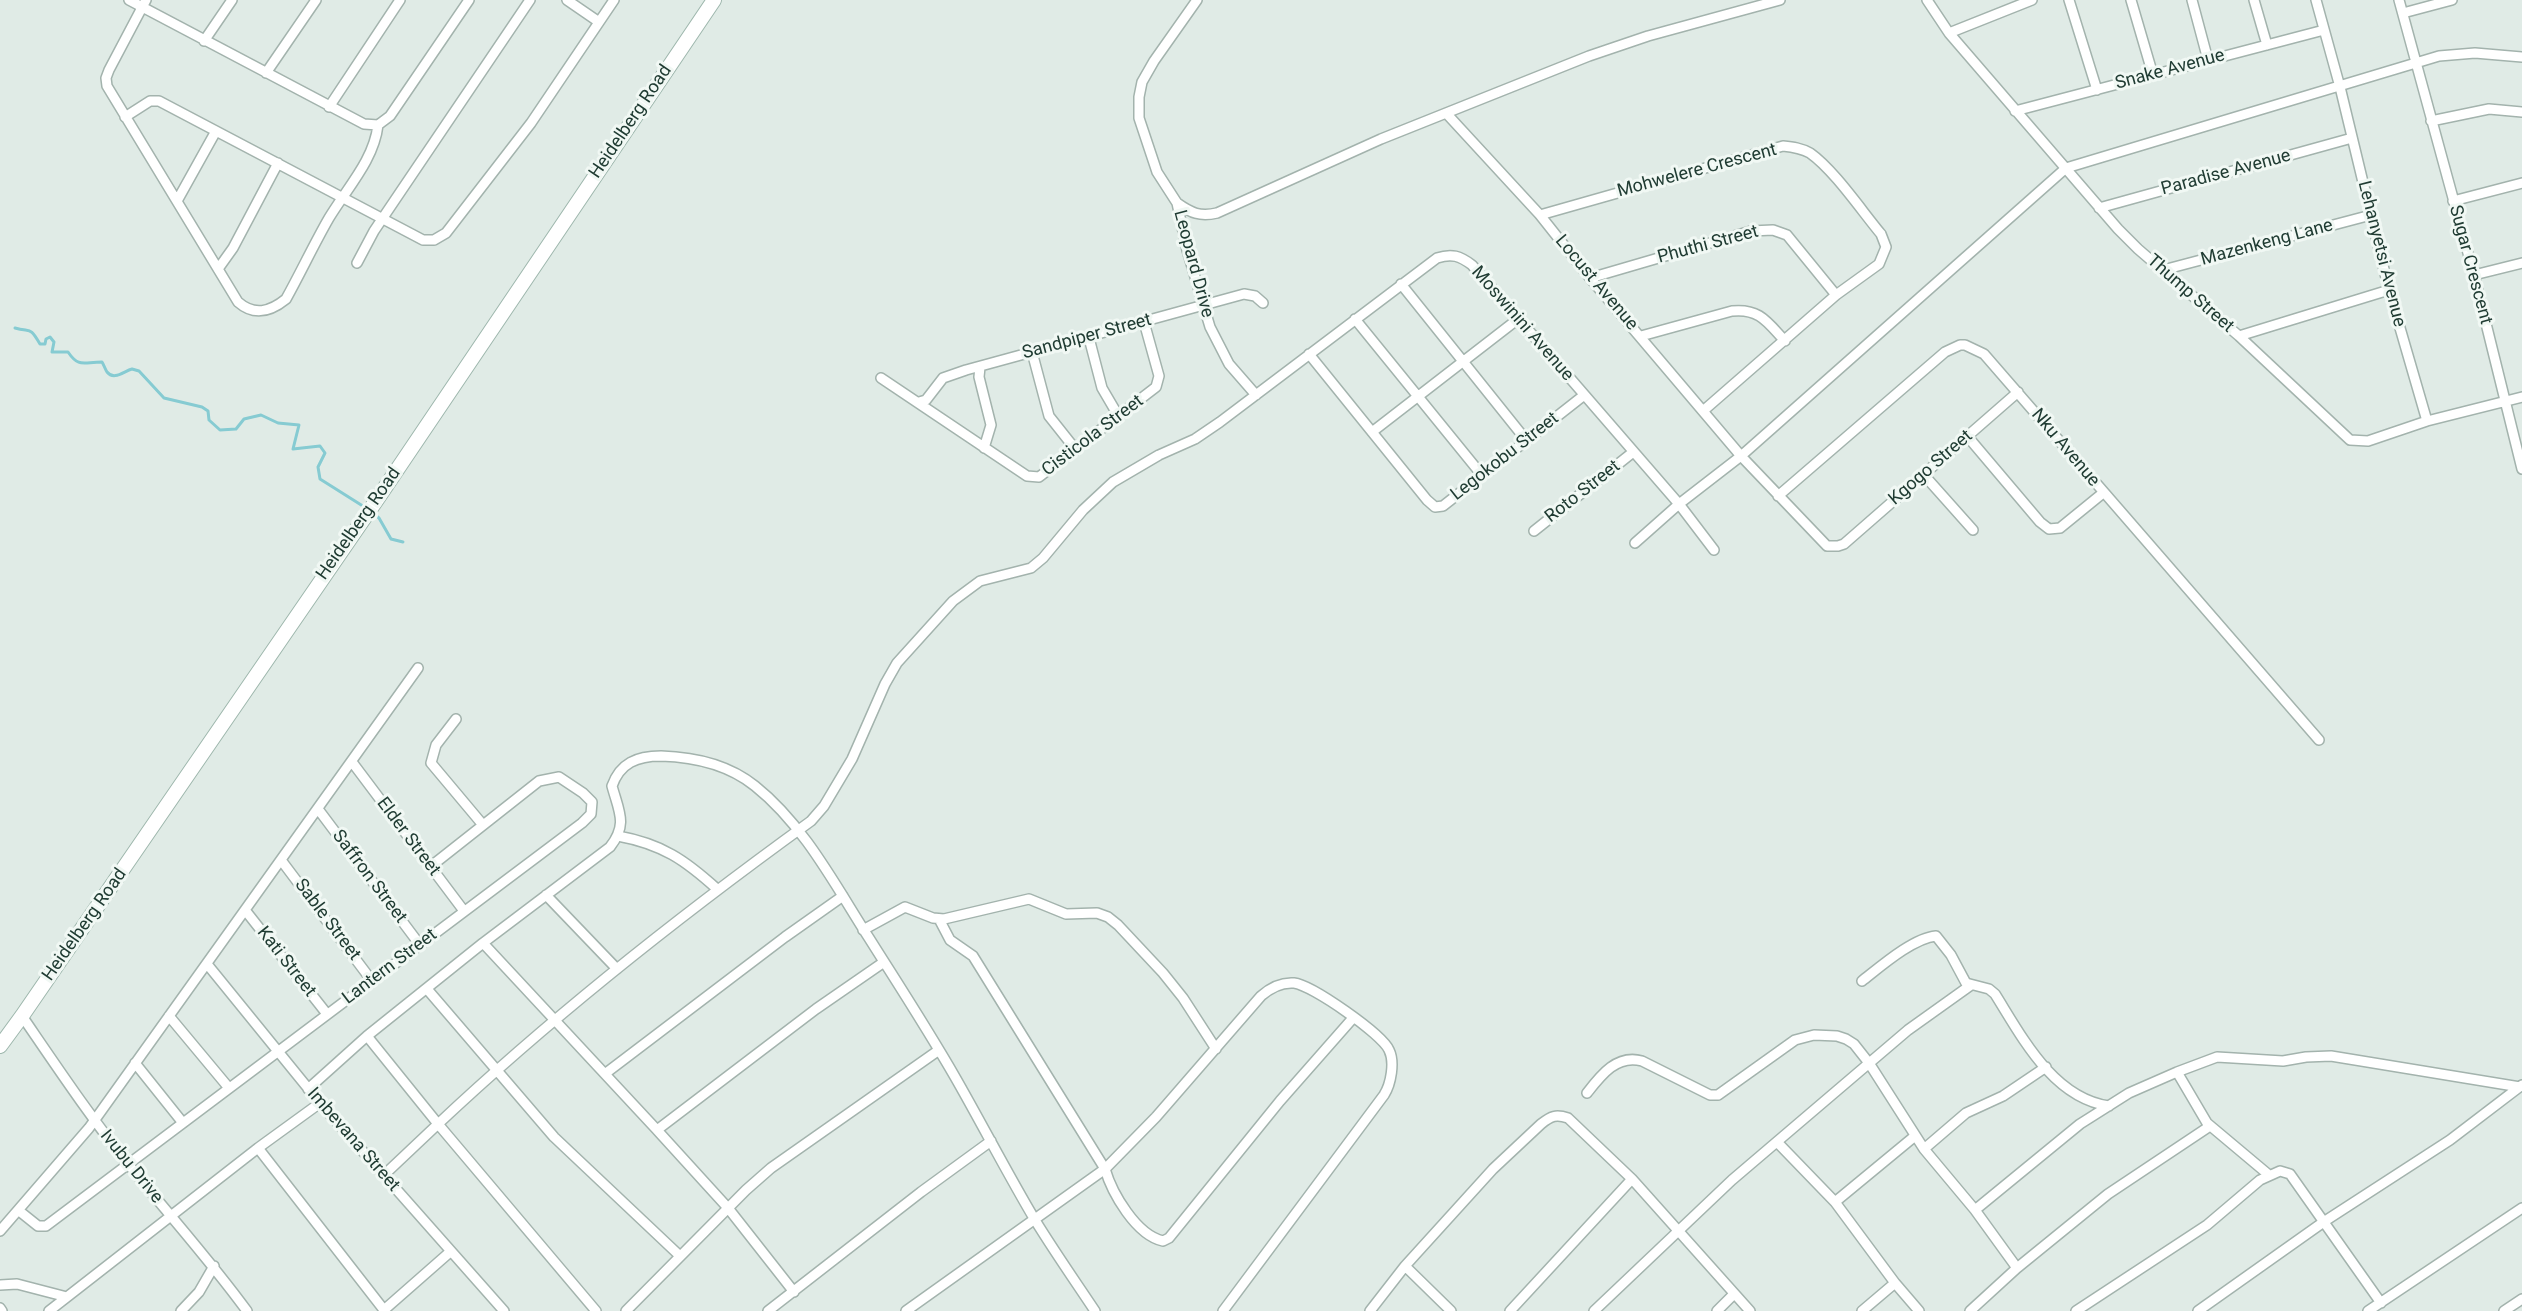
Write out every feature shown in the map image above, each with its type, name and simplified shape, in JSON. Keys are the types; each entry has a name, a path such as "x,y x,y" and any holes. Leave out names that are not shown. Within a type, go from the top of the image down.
{"main road":[{"name":"Heidelberg Road","path":"0,1046 378,498 714,0"}],"street":[{"path":"129,0 144,4 204,41 329,107 364,124 378,125 390,116 469,0"},
{"path":"204,41 232,0"},
{"path":"266,74 316,0"},
{"path":"329,107 400,0"},
{"path":"357,263 382,219 530,0"},
{"path":"567,0 599,22"},
{"path":"126,117 150,101 159,101 423,240 434,240 446,233 531,123 614,0"},
{"name":"Leopard Drive","path":"1197,0 1142,82 1139,118 1157,172 1177,203 1187,250 1220,348 1229,364 1256,395"},
{"path":"1177,203 1190,212 1204,216 1217,213 1298,175 1446,113 1622,44 1780,0"},
{"name":"Thump Street","path":"1927,0 1949,33 2015,111 2099,208 2138,249 2239,336 2349,440 2368,441 2427,421 2522,397"},
{"path":"1949,33 2032,0"},
{"path":"2069,0 2097,90"},
{"path":"2131,0 2153,75"},
{"path":"2192,0 2208,60"},
{"path":"2254,0 2267,45"},
{"name":"Lehanyetsi Avenue","path":"2316,0 2340,87 2389,290 2427,421"},
{"name":"Sugar Crescent","path":"2399,0 2474,276 2522,469"},
{"path":"2403,13 2452,0"},
{"path":"144,4 106,78 107,86 238,302 246,310 256,312 277,306 286,299 342,197 371,151 378,125"},
{"name":"Snake Avenue","path":"2015,111 2324,30"},
{"path":"1635,543 1679,504 1741,456 2066,168 2340,87 2416,62 2457,53 2522,57"},
{"path":"2431,121 2489,109 2522,112"},
{"name":"Locust Avenue","path":"1446,113 1540,215 1590,278 1741,456 1821,542 1832,547 1844,544"},
{"path":"177,201 216,131"},
{"name":"Paradise Avenue","path":"2099,208 2352,138"},
{"name":"Mohwelere Crescent","path":"1540,215 1783,146 1809,153 1824,167 1881,234 1885,241 1884,255 1879,264 1836,295 1703,411"},
{"path":"218,269 233,248 278,164"},
{"path":"2453,201 2522,183"},
{"name":"Mazenkeng Lane","path":"2163,270 2371,215"},
{"name":"Phuthi Street","path":"1590,278 1751,231 1773,230 1787,235 1836,295"},
{"name":"Moswinini Avenue","path":"384,1175 553,1020 717,889 819,813 867,729 885,684 897,663 953,602 980,581 1031,568 1043,558 1083,510 1113,482 1205,432 1437,258 1447,255 1458,256 1472,265 1632,453 1679,504 1714,550"},
{"path":"2474,276 2522,263"},
{"path":"1401,284 1526,440"},
{"path":"2239,336 2389,290"},
{"name":"Sandpiper Street","path":"919,402 926,400 943,378 1032,352 1244,294 1255,296 1263,303"},
{"path":"1641,336 1732,311 1744,310 1762,317 1785,341"},
{"path":"1356,319 1481,474"},
{"path":"1309,354 1372,432 1518,319"},
{"name":"Cisticola Street","path":"881,378 1027,476 1034,478 1045,475 1151,393 1158,382 1158,370 1144,322"},
{"path":"1089,338 1102,388 1119,417"},
{"name":"Nku Avenue","path":"1778,496 1951,348 1965,345 1979,350 2319,740"},
{"path":"1032,352 1049,416 1076,450"},
{"path":"980,367 979,377 991,425 984,447"},
{"name":"Kgogo Street","path":"1844,544 2018,392"},
{"name":"Legokobu Street","path":"1372,432 1427,500 1436,507 1443,506 1583,396"},
{"path":"1968,437 2040,522 2049,529 2060,528 2103,493"},
{"name":"Roto Street","path":"1534,531 1632,453"},
{"path":"1924,475 1973,530"},
{"path":"0,1231 94,1121 418,668"},
{"path":"456,719 436,745 432,763 483,825"},
{"path":"308,1089 367,1036 483,943 610,847 618,836 621,820 620,809 612,786 616,775 629,761 648,756 680,757 707,762 729,770 754,785 799,830 939,1050 1035,1219 1095,1311"},
{"name":"Elder Street","path":"352,762 464,911"},
{"name":"Lantern Street","path":"18,1210 38,1226 46,1226 582,823 591,814 592,802 559,777 539,781 430,867"},
{"name":"Saffron Street","path":"318,809 420,945"},
{"path":"618,836 643,841 664,849 689,865 717,889"},
{"name":"Sable Street","path":"281,860 372,981"},
{"path":"546,895 616,969"},
{"path":"606,1073 843,896"},
{"path":"864,930 905,907 939,919 1029,899 1066,914 1097,913 1108,917 1118,925 1163,973 1183,998 1216,1049"},
{"name":"Kati Street","path":"245,910 327,1014"},
{"path":"939,919 950,940 973,956 1105,1169 1117,1198 1133,1218 1153,1237 1163,1241 1169,1238 1280,1101 1353,1018"},
{"path":"1862,981 1904,951 1929,937 1936,936 1951,955 1964,980 1971,986 1986,988 1995,994 2025,1041 2062,1085 2082,1100 2109,1106"},
{"path":"483,943 553,1020 606,1073 728,1208 794,1292"},
{"path":"657,1130 816,1009 884,962"},
{"name":"Imbevana Street","path":"207,964 308,1089 504,1311"},
{"path":"906,1311 1105,1169 1156,1117 1261,996 1272,987 1294,983 1312,990 1383,1041 1390,1052 1391,1066 1386,1092 1223,1311"},
{"path":"1594,1311 1679,1230 1777,1142 1927,1015 1971,986"},
{"path":"427,989 495,1071 561,1144 680,1256"},
{"name":"Ivubu Drive","path":"22,1016 94,1121 171,1217 214,1266 247,1311"},
{"path":"169,1016 229,1088"},
{"path":"367,1036 596,1311"},
{"path":"1587,1092 1609,1068 1622,1060 1629,1059 1642,1061 1710,1095 1718,1095 1795,1040 1805,1036 1837,1036 1846,1039 1854,1044 1869,1063 1924,1149 1975,1210 2017,1268"},
{"path":"626,1311 746,1190 787,1156 939,1050"},
{"path":"1975,1210 2080,1124 2129,1093 2217,1057 2283,1061 2331,1056 2405,1067 2440,1076 2521,1086"},
{"path":"135,1063 183,1123"},
{"path":"1924,1149 1966,1113 2003,1096 2046,1067"},
{"path":"2177,1072 2210,1126 2269,1174"},
{"path":"2198,1311 2325,1221 2450,1140 2521,1086"},
{"path":"49,1311 258,1148 320,1103"},
{"path":"1370,1311 1405,1266 1493,1169 1549,1118 1556,1115 1568,1118 1632,1179 1750,1311"},
{"path":"1970,1311 2017,1268 2108,1194 2210,1126"},
{"path":"1835,1202 1915,1136"},
{"path":"768,1311 873,1228 992,1142"},
{"path":"1777,1142 1835,1202 1895,1283 1919,1311"},
{"path":"258,1148 383,1311 450,1252"},
{"path":"2076,1311 2207,1225 2269,1174 2280,1171 2290,1174 2381,1303"},
{"path":"1510,1311 1632,1179"},
{"path":"2368,1311 2522,1208"},
{"path":"181,1311 199,1292 214,1266"},
{"path":"1405,1266 1451,1311"},
{"path":"1862,1311 1895,1283"},
{"path":"0,1285 17,1284 67,1297"},
{"path":"1717,1311 1734,1294"},
{"path":"2504,1311 2522,1299"}],"waterway":[{"path":"15,328 31,332 40,344 45,344 46,339 50,337 54,342 52,352 68,352 75,360 82,363 102,362 110,375 119,375 132,369 139,371 164,398 202,407 208,411 209,420 220,430 236,429 244,419 261,415 278,423 299,425 293,449 320,446 325,453 318,467 320,479 366,508"},
{"path":"374,514 379,518 391,539 403,542"}]}
